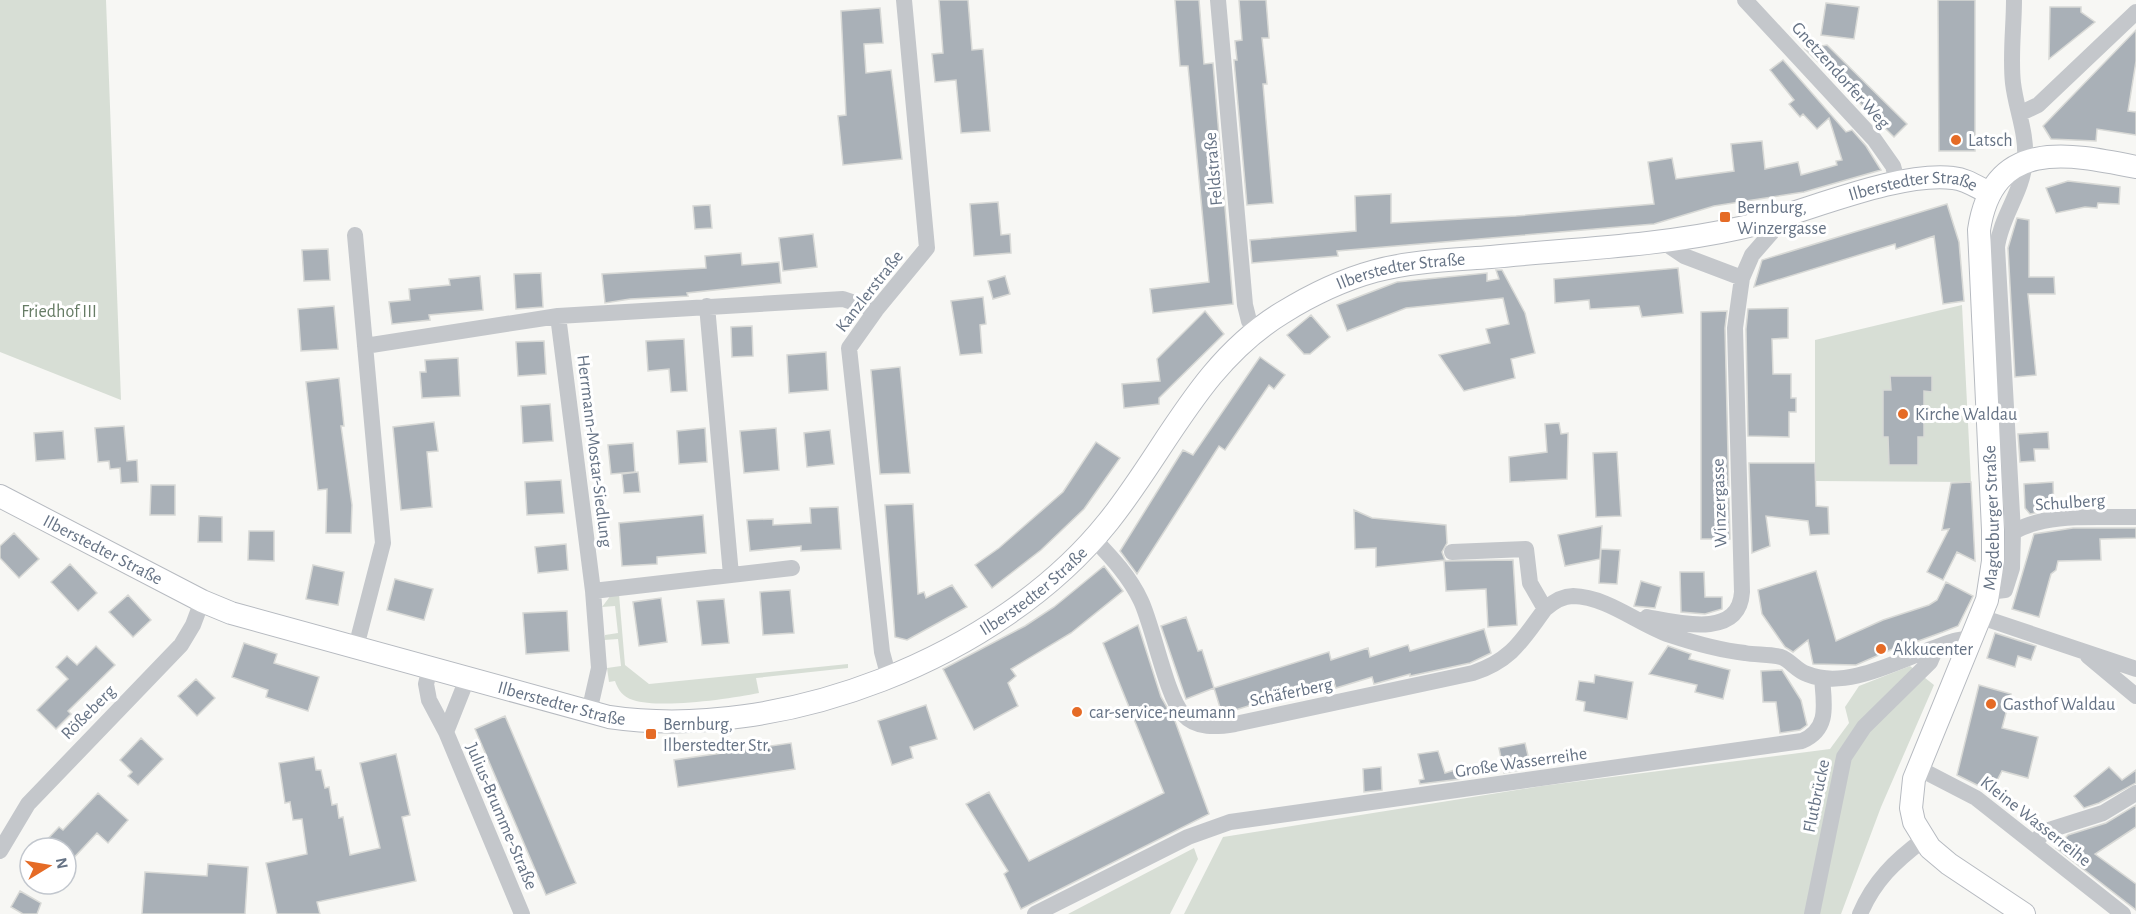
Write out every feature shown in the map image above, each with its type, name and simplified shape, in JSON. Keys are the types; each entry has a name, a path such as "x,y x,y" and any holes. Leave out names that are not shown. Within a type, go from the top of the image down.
{"street":[{"name":"Kanzlerstraße","path":"889,678 882,652 849,348 876,310 927,248 904,0"},
{"name":"Feldstraße","path":"1218,0 1245,304 1248,321 1255,332"},
{"name":"Gnetzendorfer Weg","path":"1745,0 1874,139 1893,166 1898,184"},
{"path":"2014,0 2013,84 2020,112 2025,160 2039,157 2078,157 2136,167"},
{"path":"2020,112 2038,105 2136,12"},
{"name":"Magdeburger Straße","path":"1923,840 1911,808 1914,779 1982,617 1993,561 1979,230 1989,194 2003,175 2025,160"},
{"name":"Magdeburger Straße","path":"2013,532 1997,247 2005,216 2021,183 2025,160"},
{"name":"Ilberstedter Straße","path":"0,496 202,601 231,613 589,712 652,722 720,719 800,704 889,678 956,646 1013,608 1062,569 1094,539 1130,492 1192,398 1223,360 1255,332 1281,314 1342,282 1375,271 1408,264 1703,236 1778,218 1898,184 1951,178 1963,180 1989,194"},
{"name":"Winzergasse","path":"1626,612 1666,621 1710,624 1729,620 1738,609 1742,592 1735,328 1742,278 1752,255 1772,232 1778,218"},
{"path":"355,235 382,543 356,647"},
{"path":"1662,241 1684,256 1742,278"},
{"path":"365,346 558,316 843,299 876,310"},
{"path":"707,306 730,574"},
{"name":"Herrmann-Mostar-Siedlung","path":"558,316 593,591 599,669 589,712"},
{"name":"Schulberg","path":"2013,532 2048,520 2136,517"},
{"path":"1988,592 2005,590 2010,580 2013,532"},
{"name":"Schäferberg","path":"1094,539 1130,579 1142,603 1177,706 1192,721 1203,726 1235,724 1473,674 1506,659 1545,609 1559,599 1574,596 1626,612 1668,634 1720,650 1782,657 1801,671 1822,678"},
{"path":"1452,552 1526,549 1530,583 1545,609"},
{"path":"593,591 792,568"},
{"name":"Rößeberg","path":"0,851 28,804 181,645 193,625 202,601"},
{"path":"1982,617 2136,669"},
{"path":"1822,678 1842,678 1965,638 1973,640"},
{"name":"Flutbrücke","path":"1812,914 1839,771 1844,757 1864,727 1930,662 1936,648"},
{"path":"2080,649 2136,696"},
{"name":"Julius-Brumme-Straße","path":"430,668 426,684 429,700 446,732 522,914"},
{"name":"Große Wasserreihe","path":"1035,914 1188,837 1230,822 1802,741 1812,737 1823,721 1822,678"},
{"name":"Julius-Brumme-Straße","path":"446,732 467,680"},
{"name":"Kleine Wasserreihe","path":"1918,768 1976,798 2123,914"},
{"path":"2035,844 2043,832 2103,813 2136,793"},
{"path":"1860,914 1872,889 1888,868 1923,840 1944,860 2024,914"}],"green space":[{"name":"Friedhof III","path":"0,0 106,0 121,400 0,352"},
{"path":"1962,305 1971,482 1815,481 1815,340"},
{"path":"619,594 625,665 649,684 848,664 848,668 756,678 759,693 731,698 660,704 633,700 621,693 615,681 609,682 607,668 621,666 618,639 604,640 605,635 618,633 615,606 602,607 611,595"},
{"path":"1910,666 1934,685 1881,807 1841,914 1184,914 1223,837 1542,786 1830,749 1849,723 1845,707 1859,686"},
{"path":"1194,848 1198,859 1170,914 1068,914"}],"building":[{"path":"939,0 968,0 972,50 983,49 990,131 961,133 956,80 935,82 932,54 943,53"},
{"path":"1175,0 1199,0 1204,64 1213,63 1233,304 1153,313 1150,289 1209,282 1188,66 1180,66"},
{"path":"1239,0 1266,0 1269,38 1262,38 1267,84 1263,84 1273,203 1247,205 1234,60 1237,60 1235,41 1242,40"},
{"path":"1938,0 1975,0 1975,151 1939,151"},
{"path":"1826,3 1859,7 1854,39 1821,35"},
{"path":"2050,7 2081,7 2081,12 2095,22 2049,59"},
{"path":"880,8 883,43 864,44 866,73 891,70 902,159 843,165 838,116 846,115 841,11"},
{"path":"2136,30 2136,61 2128,111 2136,112 2136,135 2097,129 2096,141 2051,139 2043,126"},
{"path":"1827,45 1907,124 1894,137 1805,49"},
{"path":"1783,60 1846,132 1852,130 1866,146 1881,170 1804,192 1714,206 1654,224 1337,251 1338,256 1252,263 1250,240 1356,231 1355,196 1391,194 1391,223 1516,216 1654,204 1648,162 1672,158 1676,179 1734,171 1731,144 1762,141 1765,169 1798,162 1801,175 1837,165 1836,161 1842,160 1829,118 1817,129 1803,114 1800,117 1789,104 1794,100 1770,70"},
{"path":"2068,181 2120,187 2119,204 2098,203 2097,208 2085,207 2056,213 2046,188"},
{"path":"998,202 1001,235 1010,234 1011,253 974,256 970,204"},
{"path":"1947,204 1959,242 1964,301 1943,304 1934,236 1896,249 1895,244 1754,287 1762,260"},
{"path":"710,205 712,228 695,229 693,206"},
{"path":"2017,218 2029,220 2029,277 2054,277 2055,294 2028,294 2036,375 2015,377 2008,248"},
{"path":"813,234 817,267 783,271 779,238"},
{"path":"328,249 330,280 304,281 302,250"},
{"path":"741,253 742,265 779,262 781,283 687,293 688,296 630,299 605,303 602,274 706,268 705,256"},
{"path":"1678,268 1683,313 1642,317 1639,306 1590,309 1589,300 1555,303 1554,279"},
{"path":"1496,270 1502,270 1525,313 1535,353 1511,359 1515,378 1464,391 1439,355 1490,343 1486,329 1509,324 1503,298 1406,308 1347,331 1337,305 1397,282 1487,273 1487,281 1499,279"},
{"path":"541,273 543,307 516,309 514,274"},
{"path":"480,276 483,310 429,315 430,320 392,324 389,302 410,300 409,289 450,285 449,279"},
{"path":"1005,276 1010,294 993,299 988,281"},
{"path":"983,297 986,324 980,325 982,353 960,355 951,301"},
{"path":"334,306 338,349 301,351 298,309"},
{"path":"1788,308 1788,338 1772,339 1773,374 1791,374 1791,398 1796,398 1796,412 1789,412 1789,437 1748,436 1746,329 1748,309"},
{"path":"1205,311 1224,334 1159,398 1159,404 1124,408 1122,384 1160,381 1157,359"},
{"path":"1727,311 1725,328 1730,539 1701,539 1701,312"},
{"path":"1311,315 1330,337 1310,354 1304,354 1287,335"},
{"path":"752,326 753,356 732,357 731,327"},
{"path":"684,339 687,391 671,392 669,369 648,371 646,341"},
{"path":"544,341 546,374 518,376 516,342"},
{"path":"826,352 828,390 789,393 787,355"},
{"path":"1260,357 1285,375 1274,389 1269,385 1225,450 1219,446 1137,574 1120,551 1183,450 1193,455"},
{"path":"458,358 460,396 422,398 420,372 426,372 425,360"},
{"path":"900,367 910,473 880,474 871,370"},
{"name":"Kirche Waldau","path":"1890,376 1932,376 1932,392 1924,391 1924,437 1918,437 1918,465 1889,465 1888,437 1883,437 1883,390 1891,390"},
{"path":"339,378 344,426 341,426 352,505 351,533 326,533 327,489 318,490 306,382"},
{"path":"550,404 553,441 523,443 521,406"},
{"path":"434,422 438,451 427,452 432,507 401,510 393,427"},
{"path":"1559,423 1561,434 1568,433 1567,479 1510,482 1509,457 1547,452 1545,424"},
{"path":"124,426 127,461 137,460 138,482 121,483 120,468 110,469 109,461 98,462 95,428"},
{"path":"705,428 707,462 679,464 677,431"},
{"path":"776,428 779,470 744,473 740,431"},
{"path":"830,430 834,464 807,467 804,433"},
{"path":"63,431 65,459 36,461 34,433"},
{"path":"2048,432 2049,449 2034,449 2035,461 2020,462 2018,434"},
{"path":"1096,442 1120,458 1084,509 1041,550 992,588 975,565 999,548 1063,492"},
{"path":"633,443 635,472 611,474 608,445"},
{"path":"1617,452 1621,516 1596,517 1593,453"},
{"path":"1749,463 1815,463 1816,506 1828,507 1829,534 1810,535 1808,521 1766,516 1770,546 1752,553"},
{"path":"638,472 640,492 624,493 622,474"},
{"path":"561,480 564,513 527,515 525,482"},
{"path":"1971,482 1975,561 1957,552 1943,580 1927,572 1949,529 1942,530 1951,483"},
{"path":"2053,482 2054,509 2030,514 2025,508 2024,484"},
{"path":"151,485 175,485 175,515 150,515"},
{"path":"913,504 918,594 924,592 926,598 952,585 967,607 907,640 895,637 885,505"},
{"path":"838,507 841,549 801,551 801,546 750,551 747,520 773,519 773,525 811,523 810,508"},
{"path":"1354,510 1372,518 1446,525 1447,543 1442,552 1445,560 1376,567 1376,548 1355,549"},
{"path":"703,515 706,553 657,557 657,564 622,566 619,523"},
{"path":"199,516 222,517 222,542 198,542"},
{"path":"1602,526 1600,559 1565,566 1558,535"},
{"path":"2073,528 2136,528 2136,538 2100,539 2101,560 2058,561 2056,570 2051,574 2039,617 2012,609 2034,534"},
{"path":"249,531 274,531 274,561 248,560"},
{"path":"14,533 39,559 19,578 0,558 0,546"},
{"path":"566,544 568,570 538,573 535,547"},
{"path":"1601,549 1620,550 1617,584 1599,583"},
{"path":"1513,560 1517,625 1488,627 1486,589 1446,591 1444,561"},
{"path":"70,564 97,593 78,611 51,582"},
{"path":"313,565 344,572 338,605 306,599"},
{"path":"1104,566 1123,591 1071,633 1011,669 1016,676 1008,683 1018,706 974,730 943,669 1025,626 1054,607"},
{"path":"1816,571 1836,641 1883,620 1929,605 1937,600 1946,582 1973,596 1958,626 1910,644 1909,642 1856,665 1813,664 1808,640 1793,652 1785,647 1762,614 1758,590"},
{"path":"1680,572 1704,572 1705,597 1722,597 1722,609 1705,614 1681,612"},
{"path":"395,579 433,589 424,620 387,610"},
{"path":"1641,581 1661,587 1655,608 1634,606"},
{"path":"790,590 794,633 763,635 760,592"},
{"path":"128,595 151,620 133,637 109,612"},
{"path":"661,598 667,642 639,646 633,602"},
{"path":"724,599 729,643 702,645 697,601"},
{"path":"567,611 569,651 526,654 523,613"},
{"path":"1186,617 1198,651 1202,650 1214,688 1186,699 1161,626"},
{"path":"1138,625 1161,697 1175,721 1209,814 1021,909 1004,874 1008,871 966,804 989,792 1029,861 1164,793 1103,643"},
{"path":"1484,629 1491,653 1470,663 1410,676 1410,674 1374,684 1372,677 1336,688 1333,680 1222,714 1214,688 1329,652 1331,660 1368,648 1370,657 1408,645 1410,651"},
{"path":"1995,633 2036,646 2031,660 2018,656 2015,667 1987,658"},
{"path":"244,643 277,654 274,663 319,677 308,711 266,697 268,690 232,677"},
{"path":"96,646 115,665 68,711 71,714 56,729 37,710 68,679 56,667 67,656 77,665"},
{"path":"1668,646 1691,654 1689,659 1730,670 1723,699 1695,692 1697,685 1649,674"},
{"path":"1782,670 1801,700 1807,725 1800,730 1780,733 1776,702 1763,702 1761,671"},
{"path":"1595,675 1633,682 1627,719 1584,711 1585,702 1576,700 1579,681 1594,683"},
{"path":"196,679 215,698 197,716 178,696"},
{"path":"1979,685 2011,694 2002,728 2038,737 2028,778 2002,771 1991,792 1957,775"},
{"path":"926,705 937,739 910,747 913,758 892,765 878,721"},
{"path":"505,716 576,883 546,895 475,729"},
{"path":"141,738 163,759 138,785 128,776 132,772 120,760"},
{"path":"791,743 795,769 678,787 674,760"},
{"path":"1525,743 1531,768 1504,773 1499,748"},
{"path":"1438,751 1445,773 1458,769 1461,779 1420,784 1419,780 1424,779 1418,754"},
{"path":"396,754 410,815 402,817 416,881 317,902 320,914 277,914 266,863 307,854 302,819 293,820 290,802 285,803 279,763 314,757 316,770 321,770 325,788 329,787 332,805 337,804 339,818 343,817 350,855 380,848 360,763"},
{"path":"1381,767 1382,790 1364,792 1363,769"},
{"path":"2109,767 2122,780 2136,770 2136,783 2099,803 2084,808 2074,796"},
{"path":"98,793 128,820 108,843 97,833 78,853 78,836 50,836 59,827 63,830"},
{"path":"2136,805 2136,827 2095,854 2136,884 2136,910 2056,848 2068,835 2106,823"},
{"path":"208,864 248,867 245,914 142,914 145,872 207,876"},
{"path":"18,895 29,896 41,903 37,914 23,914 11,907"}],"place":[{"name":"Latsch","path":"1956,140"},
{"name":"Bernburg, Winzergasse","path":"1725,217"},
{"name":"Kirche Waldau","path":"1903,414"},
{"name":"Akkucenter","path":"1881,649"},
{"name":"Gasthof Waldau","path":"1991,704"},
{"name":"car-service-neumann","path":"1077,712"},
{"name":"Bernburg, Ilberstedter Str.","path":"651,734"}]}
